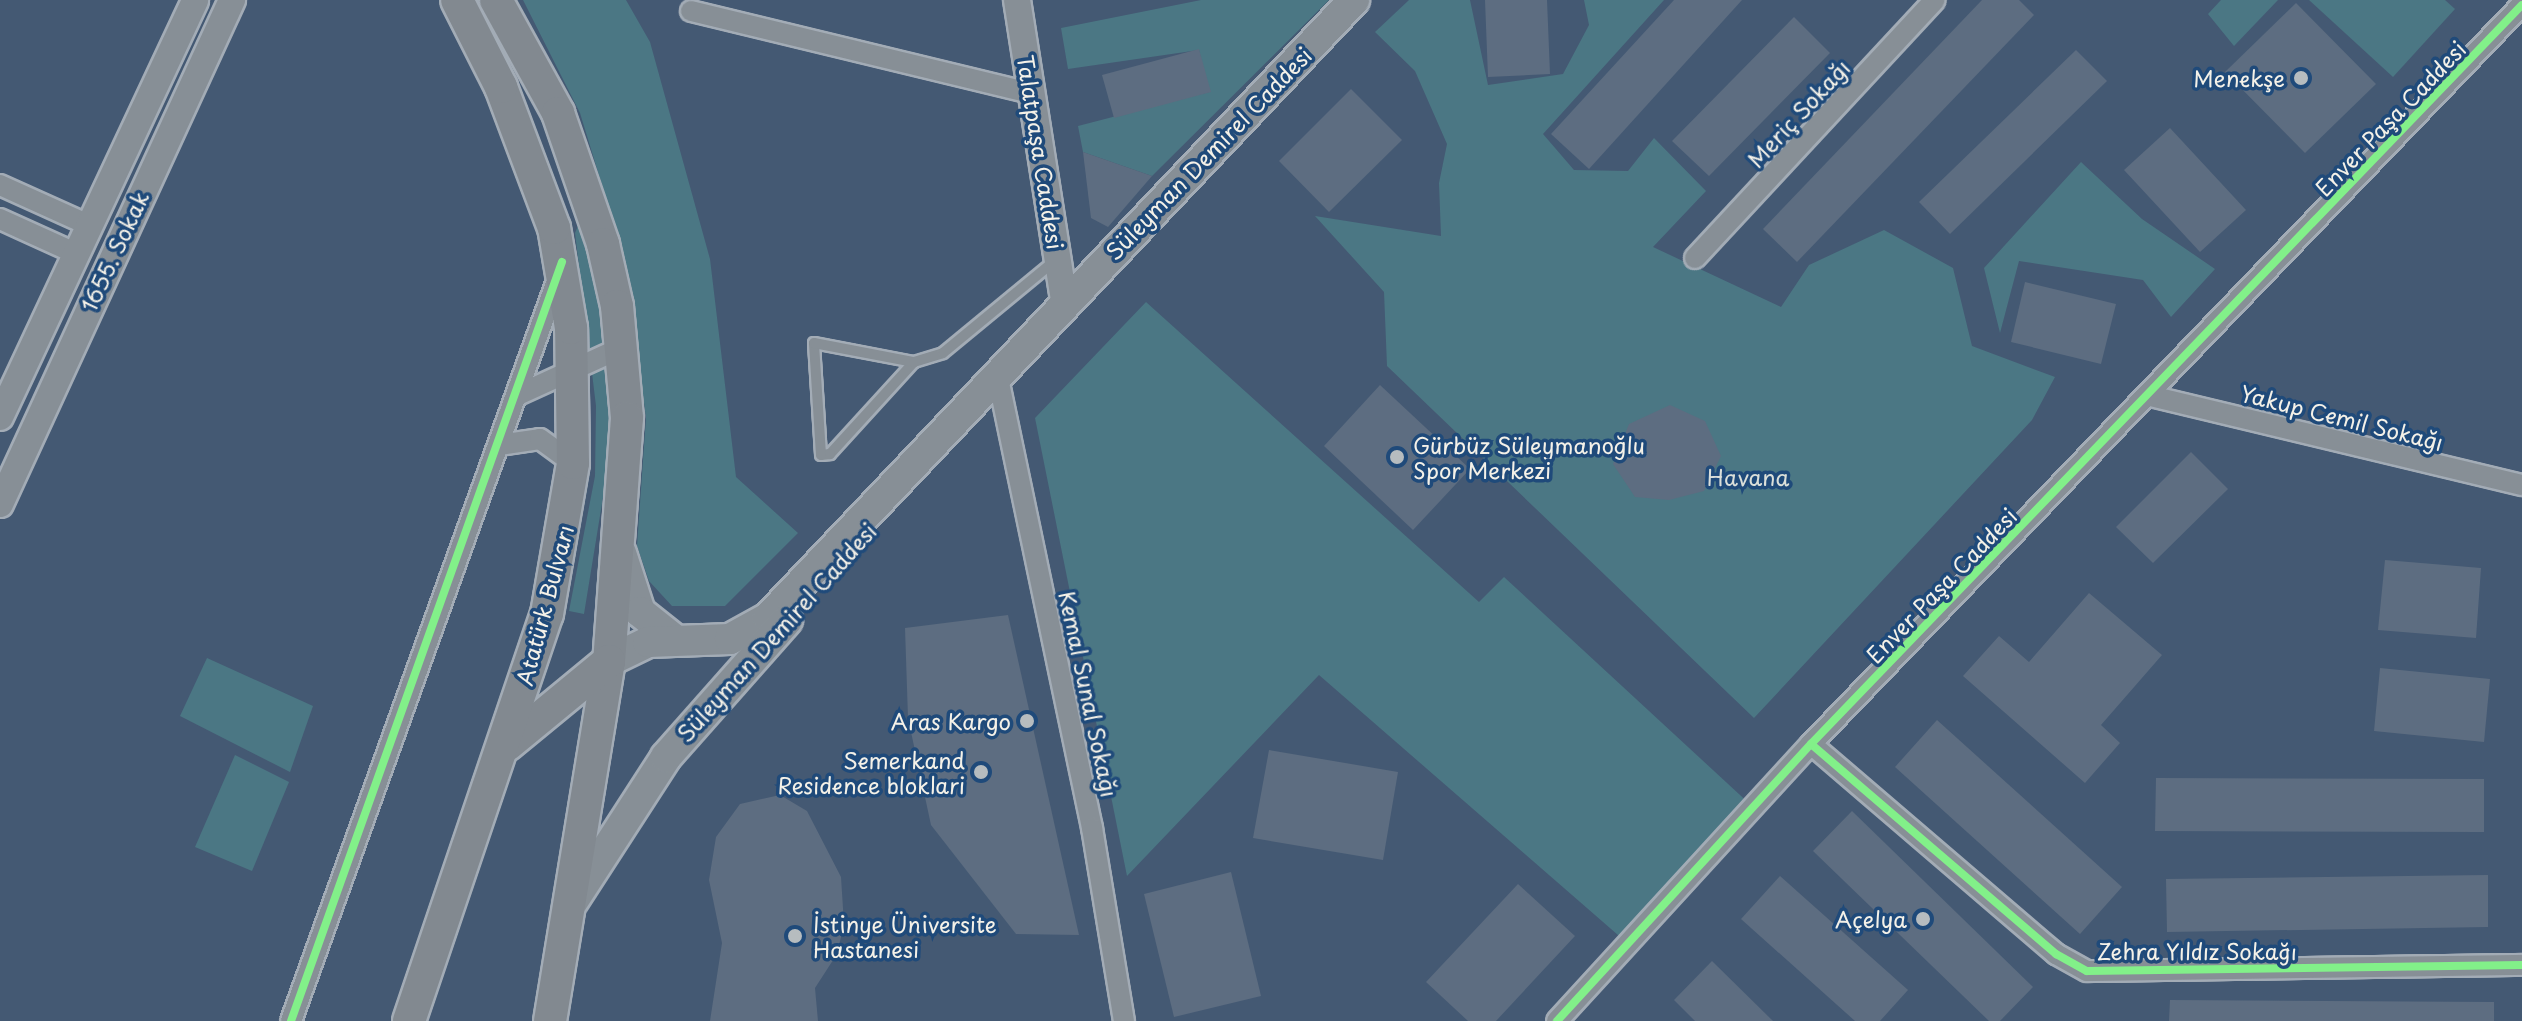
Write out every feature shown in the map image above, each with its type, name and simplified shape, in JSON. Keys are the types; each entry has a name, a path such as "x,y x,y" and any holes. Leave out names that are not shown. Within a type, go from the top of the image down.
{"main road":[{"name":"Atatürk Bulvarı","path":"409,1021 504,748 556,576 573,463 574,369 562,262 528,151 457,0"},
{"path":"496,0 558,113 612,276 623,347 620,547 609,661 573,901 550,1021"},
{"name":"Süleyman Demirel Caddesi","path":"573,901 634,800 692,725 998,378 1354,0"},
{"name":"Süleyman Demirel Caddesi","path":"609,661 674,639 730,639 768,618 998,378"},
{"path":"620,547 640,612 674,639"},
{"path":"504,748 609,661"}],"street":[{"name":"1655. Sokak","path":"0,417 195,0"},
{"name":"1655. Sokak","path":"0,504 119,238 232,0"},
{"name":"Talatpaşa Caddesi","path":"1017,0 1065,305"},
{"name":"Meriç Sokağı","path":"1695,258 1935,0"},
{"name":"Enver Paşa Caddesi","path":"1557,1021 1811,744 2151,396 2522,5"},
{"path":"691,11 1031,93"},
{"path":"0,185 119,238"},
{"path":"0,219 106,267"},
{"path":"291,1021 518,395 562,262"},
{"path":"518,395 623,347"},
{"name":"Kemal Sunal Sokağı","path":"998,378 1092,828 1124,1021"},
{"name":"Yakup Cemil Sokağı","path":"2151,396 2522,485"},
{"path":"499,445 540,439 573,463"},
{"name":"Zehra Yıldız Sokağı","path":"1811,744 2056,954 2087,971 2522,965"}],"lane":[{"path":"914,362 814,343 822,456 830,454 914,362 960,343 1058,259"}],"green space":[{"path":"523,0 626,0 650,42 710,259 736,477 798,533 725,606 672,606 649,581 637,546 646,418 626,264 580,113"},
{"path":"1201,0 1329,0 1152,176 1083,152 1078,126 1209,92 1199,50 1068,69 1061,28"},
{"name":"Havana","path":"1409,0 1470,0 1488,85 1563,74 1589,25 1584,0 1664,0 1543,134 1574,170 1628,171 1654,138 1706,191 1653,247 1781,307 1809,265 1884,230 1953,268 1972,346 2055,377 2032,420 1754,718 1387,366 1384,292 1315,216 1441,236 1439,183 1447,144 1415,71 1375,32"},
{"path":"2221,0 2278,0 2234,46 2208,14"},
{"path":"2309,0 2445,0 2455,9 2393,77"},
{"path":"2081,162 2142,219 2215,269 2171,317 2143,280 2019,261 2000,333 1984,268"},
{"path":"580,221 602,296 612,442 584,614 569,611 595,476 596,406 575,233"},
{"path":"1146,302 1479,602 1504,577 1753,807 1626,942 1319,675 1127,876 1035,418"},
{"path":"207,658 313,706 290,772 180,716"},
{"path":"235,755 289,782 252,871 195,847"}],"building":[{"path":"1485,0 1547,0 1550,74 1488,77"},
{"path":"1674,0 1742,0 1589,169 1551,134"},
{"path":"1982,0 2019,0 2034,15 1797,262 1763,229"},
{"name":"Menekşe","path":"2296,3 2376,84 2305,153 2225,72"},
{"path":"1794,17 1830,53 1709,176 1672,141"},
{"path":"1199,49 1211,92 1114,118 1102,75"},
{"path":"2076,50 2107,81 1950,234 1919,202"},
{"path":"1351,89 1402,140 1329,212 1279,161"},
{"path":"2170,128 2246,210 2200,252 2124,170"},
{"path":"1083,152 1152,176 1108,227 1091,218"},
{"path":"2025,282 2116,304 2101,364 2011,342"},
{"name":"Gürbüz Süleymanoğlu Spor Merkezi","path":"1380,385 1470,469 1413,530 1324,446"},
{"path":"1670,405 1705,421 1721,456 1704,491 1669,500 1635,497 1613,464 1629,424"},
{"path":"2191,452 2228,489 2153,563 2116,527"},
{"path":"2385,560 2481,568 2476,638 2378,630"},
{"path":"2089,593 2162,655 2101,725 2120,743 2085,783 1963,676 1999,636 2029,662"},
{"name":"Semerkand Residence bloklari","path":"1008,615 1079,935 1016,934 931,825 908,718 905,628"},
{"path":"2380,668 2490,679 2484,742 2374,731"},
{"path":"1937,720 2122,887 2080,934 1895,767"},
{"path":"1269,750 1398,772 1383,860 1253,838"},
{"path":"2156,778 2484,779 2484,832 2155,831"},
{"path":"780,795 807,811 841,877 844,924 837,954 815,988 818,1021 710,1021 722,943 709,880 716,837 740,804"},
{"name":"Açelya","path":"1852,811 2033,987 2000,1021 1989,1021 1813,851"},
{"path":"1231,872 1261,996 1174,1017 1144,894"},
{"path":"2488,875 2488,927 2167,932 2166,879"},
{"name":"Açelya","path":"1780,876 1908,990 1880,1021 1855,1021 1741,919"},
{"path":"1518,884 1575,936 1496,1021 1468,1021 1426,982"},
{"path":"1712,961 1773,1021 1695,1021 1674,1000"},
{"path":"2170,1000 2494,1002 2494,1021 2169,1021"}],"cycle path":[{"path":"1557,1021 1811,744 2522,5"},
{"path":"291,1021 562,262"},
{"path":"1811,744 2056,954 2087,971 2522,965"}],"place":[{"name":"Menekşe","path":"2301,78"},
{"name":"Gürbüz Süleymanoğlu Spor Merkezi","path":"1397,457"},
{"name":"Aras Kargo","path":"1027,721"},
{"name":"Semerkand Residence bloklari","path":"981,772"},
{"name":"Açelya","path":"1923,919"},
{"name":"İstinye Üniversite Hastanesi","path":"795,936"}]}
